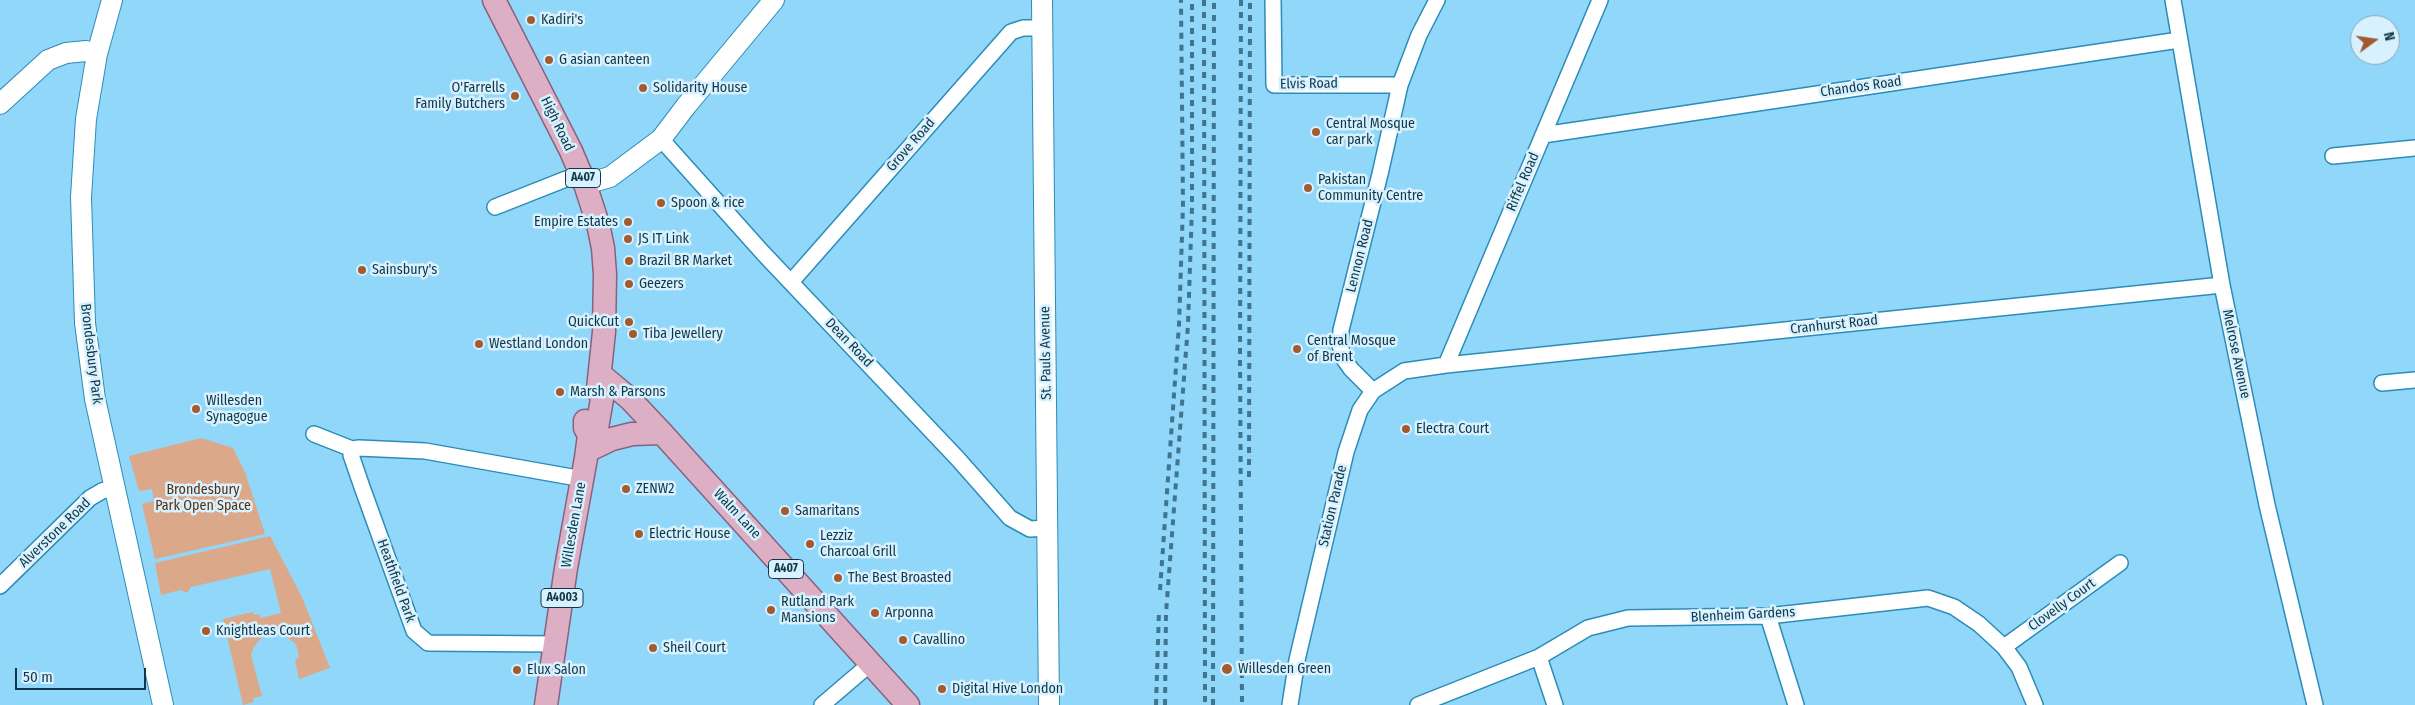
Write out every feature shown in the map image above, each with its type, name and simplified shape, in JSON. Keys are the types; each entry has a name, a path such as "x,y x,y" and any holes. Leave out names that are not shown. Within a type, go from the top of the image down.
{"main road":[{"name":"High Road","path":"494,0 576,181 604,248 604,324 599,382"},
{"name":"Walm Lane","path":"599,382 630,399 770,550 908,705"},
{"name":"Willesden Lane","path":"546,705 566,568 588,443 598,428 602,399 599,382"},
{"path":"588,443 632,434 662,434"}],"street":[{"name":"Brondesbury Park","path":"112,0 97,54 86,119 81,197 82,267 91,375 163,705"},
{"path":"495,207 576,181 610,177 661,139 774,0"},
{"name":"St. Pauls Avenue","path":"1042,0 1049,705"},
{"name":"Elvis Road","path":"1273,0 1274,85 1400,85"},
{"name":"Lennon Road","path":"1373,391 1351,369 1344,359 1340,345 1341,330 1400,85 1419,35 1437,0"},
{"name":"Riffel Road","path":"1446,365 1600,0"},
{"name":"Melrose Avenue","path":"2173,0 2222,285 2267,505 2315,705"},
{"name":"Grove Road","path":"791,282 1011,32 1023,28 1042,28"},
{"name":"Chandos Road","path":"1543,135 2179,40"},
{"path":"0,104 48,60 66,53 86,51 97,54"},
{"name":"Dean Road","path":"661,139 791,282 958,458 1010,518 1030,529 1048,528"},
{"path":"2333,156 2415,148"},
{"name":"Cranhurst Road","path":"1446,365 2222,285"},
{"name":"Station Parade","path":"1290,705 1297,660 1346,452 1360,410 1366,398 1373,391 1404,371 1446,365"},
{"path":"2382,383 2415,380"},
{"path":"314,434 352,449 426,451 583,479"},
{"name":"Heathfield Park","path":"352,449 352,455 362,487 414,631 428,643 556,644"},
{"name":"Alverstone Road","path":"0,586 90,498 114,487"},
{"name":"Clovelly Court","path":"2004,646 2120,563"},
{"name":"Blenheim Gardens","path":"1418,705 1539,657 1588,628 1628,618 1768,616 1928,598 1954,607 1979,624 2004,646 2019,667 2035,705"},
{"path":"1768,616 1796,705"},
{"path":"1539,657 1555,705"},
{"path":"822,705 870,664"}],"green space":[{"name":"Brondesbury Park Open Space","path":"201,438 233,448 245,472 265,534 155,559 142,504 154,501 152,489 139,491 129,456"},
{"path":"270,536 302,597 330,668 299,679 295,660 299,657 296,644 281,633 263,636 254,647 251,655 262,696 253,698 254,702 243,705 223,619 253,612 254,615 259,614 260,618 281,613 270,569 191,587 187,593 180,590 161,595 155,563"}],"railway":[{"path":"1160,590 1179,325 1183,205 1181,0"},
{"path":"1165,705 1166,613 1188,325 1192,207 1192,0"},
{"path":"1204,0 1205,705"},
{"path":"1213,705 1214,0"},
{"path":"1241,0 1240,358 1242,705"},
{"path":"1249,477 1250,0"},
{"path":"1156,705 1159,610"}],"place":[{"name":"Kadiri's","path":"531,20"},
{"name":"G asian canteen","path":"549,60"},
{"name":"Solidarity House","path":"643,88"},
{"name":"O'Farrells Family Butchers","path":"515,96"},
{"name":"Central Mosque car park","path":"1316,132"},
{"name":"Pakistan Community Centre","path":"1308,188"},
{"name":"Spoon & rice","path":"661,203"},
{"name":"Empire Estates","path":"628,222"},
{"name":"JS IT Link","path":"628,239"},
{"name":"Brazil BR Market","path":"629,261"},
{"name":"Sainsbury's","path":"362,270"},
{"name":"Geezers","path":"629,284"},
{"name":"QuickCut","path":"629,322"},
{"name":"Tiba Jewellery","path":"633,334"},
{"name":"Westland London","path":"479,344"},
{"name":"Central Mosque of Brent","path":"1297,349"},
{"name":"Marsh & Parsons","path":"560,392"},
{"name":"Willesden Synagogue","path":"196,409"},
{"name":"Electra Court","path":"1406,429"},
{"name":"ZENW2","path":"626,489"},
{"name":"Samaritans","path":"785,511"},
{"name":"Electric House","path":"639,534"},
{"name":"Lezziz Charcoal Grill","path":"810,544"},
{"name":"The Best Broasted","path":"838,578"},
{"name":"Rutland Park Mansions","path":"771,610"},
{"name":"Arponna","path":"875,613"},
{"name":"Knightleas Court","path":"206,631"},
{"name":"Cavallino","path":"903,640"},
{"name":"Sheil Court","path":"653,648"},
{"name":"Willesden Green","path":"1227,669"},
{"name":"Elux Salon","path":"517,670"},
{"name":"Digital Hive London","path":"942,689"}]}
